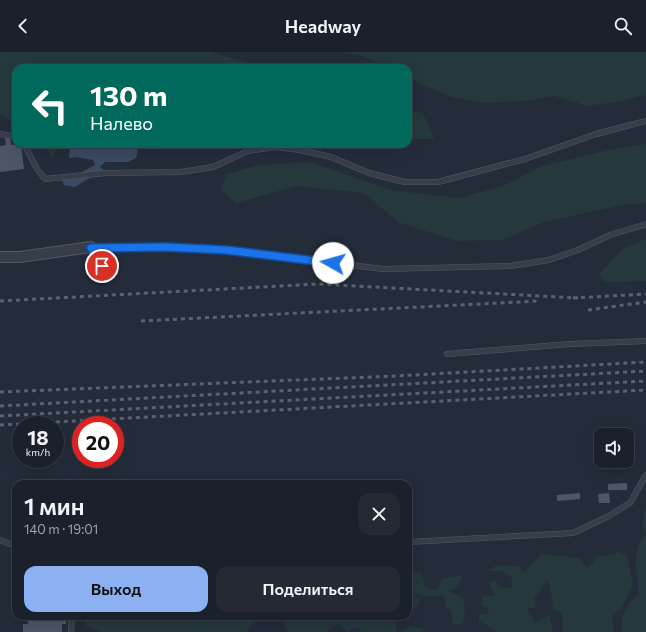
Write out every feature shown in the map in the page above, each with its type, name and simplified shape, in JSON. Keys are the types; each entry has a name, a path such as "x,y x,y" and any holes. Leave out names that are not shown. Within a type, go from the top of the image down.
{"street":[{"path":"0,257 20,257 91,248"}],"lane":[{"path":"283,148 300,150 331,158 369,173 405,182 438,182 526,159 596,134 646,121"},
{"path":"0,134 12,136"},
{"path":"26,148 37,169 45,179 106,173 181,172 213,167 248,151 268,148"},
{"path":"108,273 96,258 91,248 166,247 226,250 383,269 510,266 549,260 578,250 610,235 646,224"},
{"path":"447,354 570,344 646,341"},
{"path":"412,542 572,534 607,517 630,503 646,475"},
{"path":"0,540 12,544"},
{"path":"71,632 72,620"}],"shaded area":[{"path":"0,52 210,52 254,64 12,64 12,120 0,115"},
{"path":"345,52 646,52 646,95 621,101 588,106 554,96 523,101 485,103 451,97 412,80 412,64 380,64 363,56"},
{"path":"412,110 423,113 434,139 412,139"},
{"path":"646,144 646,203 623,205 544,222 502,240 457,241 400,223 363,193 296,186 236,203 221,190 227,174 260,165 310,162 391,190 458,198 503,186 542,166 609,150"},
{"path":"47,148 58,148 51,159"},
{"path":"646,239 646,281 603,282 600,273 624,248"},
{"path":"646,508 646,535 642,525"},
{"path":"646,535 646,632 622,632 622,621 627,606 639,595 636,555 641,541"},
{"path":"620,552 627,557 633,584 621,609 612,615 614,632 561,632 563,627 562,613 553,608 550,585 547,580 534,599 536,607 527,609 535,623 550,615 553,632 496,632 485,624 479,622 479,613 487,615 489,608 482,606 482,595 494,596 489,583 495,580 501,588 511,588 512,578 502,571 489,571 497,565 520,566 522,573 530,567 541,554 580,558 587,568 598,557"},
{"path":"421,572 426,588 437,590 442,579 463,575 459,586 449,591 463,598 465,613 462,624 453,624 451,610 446,608 444,596 427,596 412,593 412,573"},
{"path":"412,594 421,600 415,609 412,606"},
{"path":"85,620 256,620 246,632 101,632 86,626"},
{"path":"397,620 396,632 362,632 360,629 354,627 347,632 340,624 331,627 327,632 288,632 283,621"},
{"path":"410,626 423,629 423,632 401,632"}],"water":[{"path":"70,148 135,148 138,150 136,158 128,162 105,162 100,167 105,171 93,176 75,187 64,185 62,180 69,178 73,173 80,173 95,165 93,160 77,157 69,158"}],"building":[{"path":"10,137 12,148 21,148 24,169 0,172 0,146 6,145 5,138"},
{"path":"627,483 627,490 608,490 608,484"},
{"path":"580,493 580,499 557,501 557,495"},
{"path":"609,493 610,503 599,503 598,494"},
{"path":"28,620 66,620 66,624 62,624 62,632 23,632 23,624 28,624"}],"railway":[{"path":"0,301 318,284 578,298"},
{"path":"573,298 646,294"},
{"path":"141,321 539,301"},
{"path":"588,310 646,302"},
{"path":"0,392 396,376 646,362"},
{"path":"0,406 646,371"},
{"path":"0,416 646,381"},
{"path":"0,425 646,390"}],"route":[{"path":"102,266 91,248 166,247 226,250 333,263"}]}
